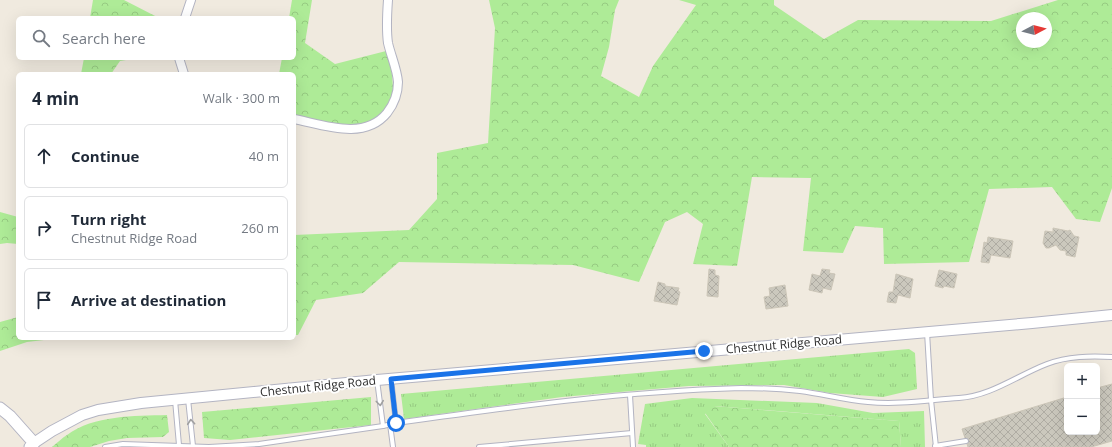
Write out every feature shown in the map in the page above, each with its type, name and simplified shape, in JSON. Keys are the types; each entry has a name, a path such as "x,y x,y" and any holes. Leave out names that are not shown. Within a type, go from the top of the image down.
{"main road":[{"path":"0,408 10,416 32,445"}],"street":[{"path":"186,16 191,0"},
{"path":"296,119 346,129 357,129 376,123 390,110 394,101 398,82 397,73 388,42 388,0"},
{"path":"180,60 183,72"},
{"name":"Chestnut Ridge Road","path":"32,445 67,422 82,416 98,410 141,403 377,380 1039,323 1112,315"}],"lane":[{"path":"927,332 931,400 936,447 966,441"},
{"path":"105,447 123,444 259,446 396,423 536,404 630,395 743,388 798,391 832,396 847,400 871,402 931,400 978,396 1047,364 1086,356 1112,357"},
{"path":"391,379 396,423"},
{"path":"377,380 383,426"},
{"path":"630,395 633,447"},
{"path":"188,399 193,446"},
{"path":"175,400 179,445"},
{"path":"390,424 393,447"},
{"path":"479,447 632,433"}],"green space":[{"path":"93,0 124,0 155,16 90,16"},
{"path":"292,0 312,0 305,43 335,64 390,50 394,100 367,128 296,120 296,72 279,72 282,60 296,60 296,16 289,16"},
{"path":"489,0 619,0 615,10 609,47 601,76 639,97 653,66 696,5 679,0 774,0 774,5 824,39 858,20 991,21 1016,13 1016,48 1052,48 1052,12 1020,12 1058,0 1112,0 1112,188 1100,222 1076,219 1052,187 989,189 969,262 884,264 883,228 855,226 843,253 803,251 811,178 752,177 737,266 693,264 703,224 687,212 665,222 639,282 573,265 399,262 363,293 316,300 298,335 296,335 296,235 409,230 437,199 437,153 488,143 495,28"},
{"path":"84,60 126,60 120,61 112,72 81,72"},
{"path":"0,212 16,216 16,244 0,244"},
{"path":"16,318 16,340 44,340 27,342 0,351 0,322"},
{"path":"909,349 915,353 917,389 883,397 830,393 784,385 689,386 562,397 404,419 401,394"},
{"path":"371,397 371,425 230,440 204,438 202,412"},
{"path":"692,398 817,403 873,413 924,411 925,447 901,447 899,421 715,406 705,414 729,447 646,447 646,445 638,444 645,404"},
{"path":"714,406 899,421 901,447 729,447 705,413"},
{"path":"167,415 169,432 163,437 127,438 109,441 90,447 52,447 78,428 102,420 128,416"}],"building":[{"path":"1053,228 1068,231 1070,230 1074,236 1079,237 1075,257 1066,255 1066,251 1060,250 1056,245 1046,248 1043,243 1045,231 1053,232"},
{"path":"988,237 1013,241 1010,258 991,255 989,263 981,262 984,242 987,243"},
{"path":"709,269 715,270 715,275 719,276 718,297 707,296"},
{"path":"822,269 830,270 829,273 835,274 831,290 823,288 822,293 809,290 812,274 820,276"},
{"path":"939,270 957,274 954,288 935,286"},
{"path":"896,274 913,279 910,298 898,295 896,303 887,302 889,292 893,292"},
{"path":"658,282 665,284 665,286 679,288 678,291 680,292 677,305 654,301"},
{"path":"785,285 788,306 766,309 764,297 770,296 769,288"},
{"path":"1112,384 1112,441 1091,447 968,447 967,444 969,440 965,438 962,429 1064,398 1064,435 1100,435 1100,387"}],"route":[{"path":"396,423 391,379 704,351"}]}
